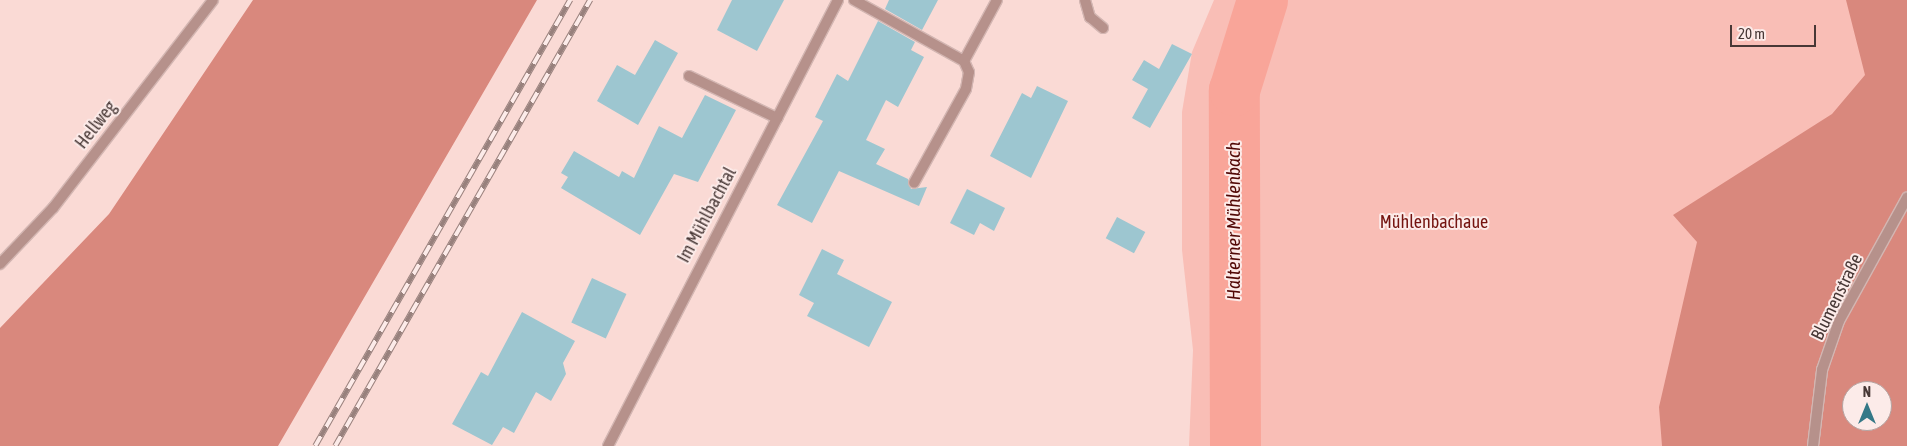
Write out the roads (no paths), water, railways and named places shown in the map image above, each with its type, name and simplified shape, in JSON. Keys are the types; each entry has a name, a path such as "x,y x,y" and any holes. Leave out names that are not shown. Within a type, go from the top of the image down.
{"street":[{"name":"Hellweg","path":"0,264 53,208 213,0"},
{"name":"Im Mühlbachtal","path":"608,446 838,0"},
{"path":"854,0 964,61 969,72 966,89 914,183"},
{"path":"964,61 997,0"},
{"path":"1085,0 1090,17 1102,28"},
{"path":"689,76 777,118"},
{"name":"Blumenstraße","path":"1813,446 1822,370 1839,321 1907,198"}],"waterway":[{"name":"Halterner Mühlenbach","path":"1235,446 1234,90 1262,0"}],"railway":[{"path":"315,446 570,0"},
{"path":"335,446 590,0"}],"park label":[{"name":"Mühlenbachaue","path":"1434,222"}]}
